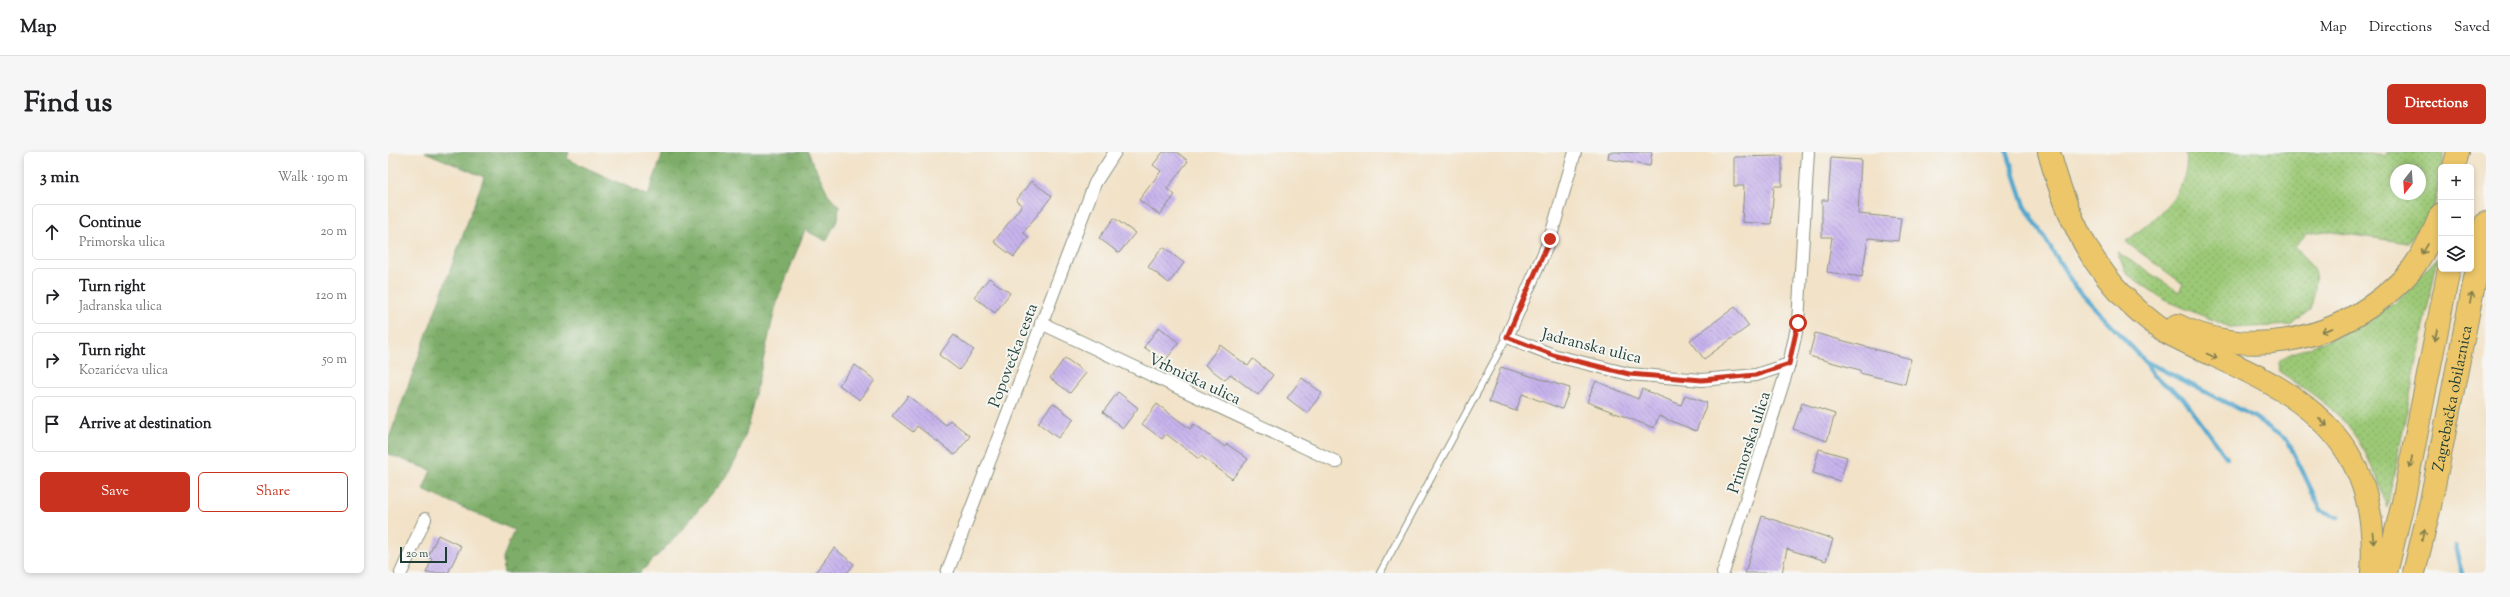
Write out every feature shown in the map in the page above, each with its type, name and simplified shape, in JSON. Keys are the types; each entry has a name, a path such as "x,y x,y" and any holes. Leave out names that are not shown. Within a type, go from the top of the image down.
{"highway":[{"path":"2049,152 2075,228 2090,257 2110,284 2148,319 2164,331 2274,385 2295,398 2316,415 2339,438 2353,461 2364,486 2371,517 2374,546 2372,573"},
{"path":"2455,164 2458,152"},
{"path":"2470,164 2472,152"},
{"path":"2133,304 2179,327 2220,339 2250,343 2300,339 2331,329 2364,312 2391,290 2415,266 2432,236 2438,221"},
{"name":"Zagrebačka obilaznica","path":"2414,573 2430,506 2486,223"},
{"name":"Zagrebačka obilaznica","path":"2386,573 2403,502 2448,272"}],"street":[{"name":"Popovečka cesta","path":"947,573 1095,183 1115,152"},
{"path":"1507,337 1550,239 1575,152"},
{"name":"Primorska ulica","path":"1724,573 1789,364 1798,323 1808,152"},
{"name":"Vrbnička ulica","path":"1041,323 1336,462"},
{"name":"Jadranska ulica","path":"1507,337 1556,356 1629,374 1702,380 1756,375 1789,364"},
{"path":"401,573 425,519"}],"lane":[{"path":"1380,573 1507,337"}],"green space":[{"path":"425,152 569,152 567,159 648,196 663,152 808,152 828,194 839,206 838,219 826,241 805,230 777,301 746,433 736,460 724,479 673,540 640,573 504,573 503,558 514,530 423,490 431,470 388,454 388,441 484,177"},
{"path":"2186,152 2355,152 2385,156 2387,152 2445,152 2443,164 2438,164 2438,187 2434,207 2408,243 2326,231 2306,234 2295,247 2313,269 2316,281 2315,288 2311,309 2291,325 2232,328 2165,300 2127,274 2117,252 2179,292 2183,284 2126,242 2148,224 2168,204 2177,192 2183,180 2186,167"},
{"path":"2438,257 2387,508 2381,488 2359,441 2346,424 2329,407 2280,372 2279,362 2288,355 2339,336 2395,303"}],"building":[{"path":"1163,152 1177,152 1188,161 1167,189 1175,195 1160,215 1139,200 1161,171 1153,165"},
{"path":"1609,152 1652,152 1650,166 1608,159"},
{"path":"1782,156 1782,186 1774,186 1771,224 1742,222 1744,186 1734,186 1734,157"},
{"path":"1831,158 1861,160 1858,214 1901,218 1898,241 1868,238 1862,277 1827,272 1832,237 1822,237 1822,200 1828,200"},
{"path":"1031,181 1052,196 1023,233 1029,237 1014,257 994,242 1022,205 1016,201"},
{"path":"1114,218 1135,233 1119,253 1099,238"},
{"path":"1163,247 1184,263 1169,283 1148,267"},
{"path":"989,278 1010,293 995,313 974,297"},
{"path":"1735,307 1749,326 1704,359 1690,340"},
{"path":"1159,327 1179,343 1164,362 1144,347"},
{"path":"1815,333 1911,359 1905,384 1860,373 1860,370 1809,356"},
{"path":"954,335 974,350 959,370 939,355"},
{"path":"1220,345 1248,366 1253,359 1273,375 1258,395 1230,374 1225,380 1205,365"},
{"path":"1065,358 1086,373 1070,393 1050,378"},
{"path":"855,365 875,380 860,400 839,385"},
{"path":"1501,367 1570,388 1562,409 1522,394 1516,411 1489,402"},
{"path":"1302,378 1322,393 1307,413 1287,398"},
{"path":"1596,381 1638,399 1642,389 1681,405 1685,395 1707,403 1696,431 1659,416 1654,428 1587,402"},
{"path":"1118,392 1138,408 1123,428 1103,412"},
{"path":"908,396 946,425 950,420 970,436 955,455 917,426 913,432 892,416"},
{"path":"1053,403 1074,419 1058,438 1038,423"},
{"path":"1802,403 1835,414 1827,441 1793,429"},
{"path":"1157,404 1190,429 1194,424 1225,447 1227,444 1248,459 1232,479 1201,456 1199,459 1166,434 1162,439 1142,424"},
{"path":"1819,449 1847,457 1840,481 1813,473"},
{"path":"1762,516 1833,539 1826,561 1787,549 1782,573 1745,573"},
{"path":"438,535 461,546 448,573 426,573 432,559 428,557"},
{"path":"834,548 854,564 847,573 815,573"}],"waterway":[{"path":"2007,152 2025,206 2075,287 2145,361 2254,417 2288,441 2321,510 2338,517"},
{"path":"2145,361 2153,375 2183,398 2227,458"},
{"path":"2455,546 2462,573"}],"route":[{"path":"1550,239 1507,337 1556,356 1629,374 1702,380 1756,375 1789,364 1798,323"}]}
